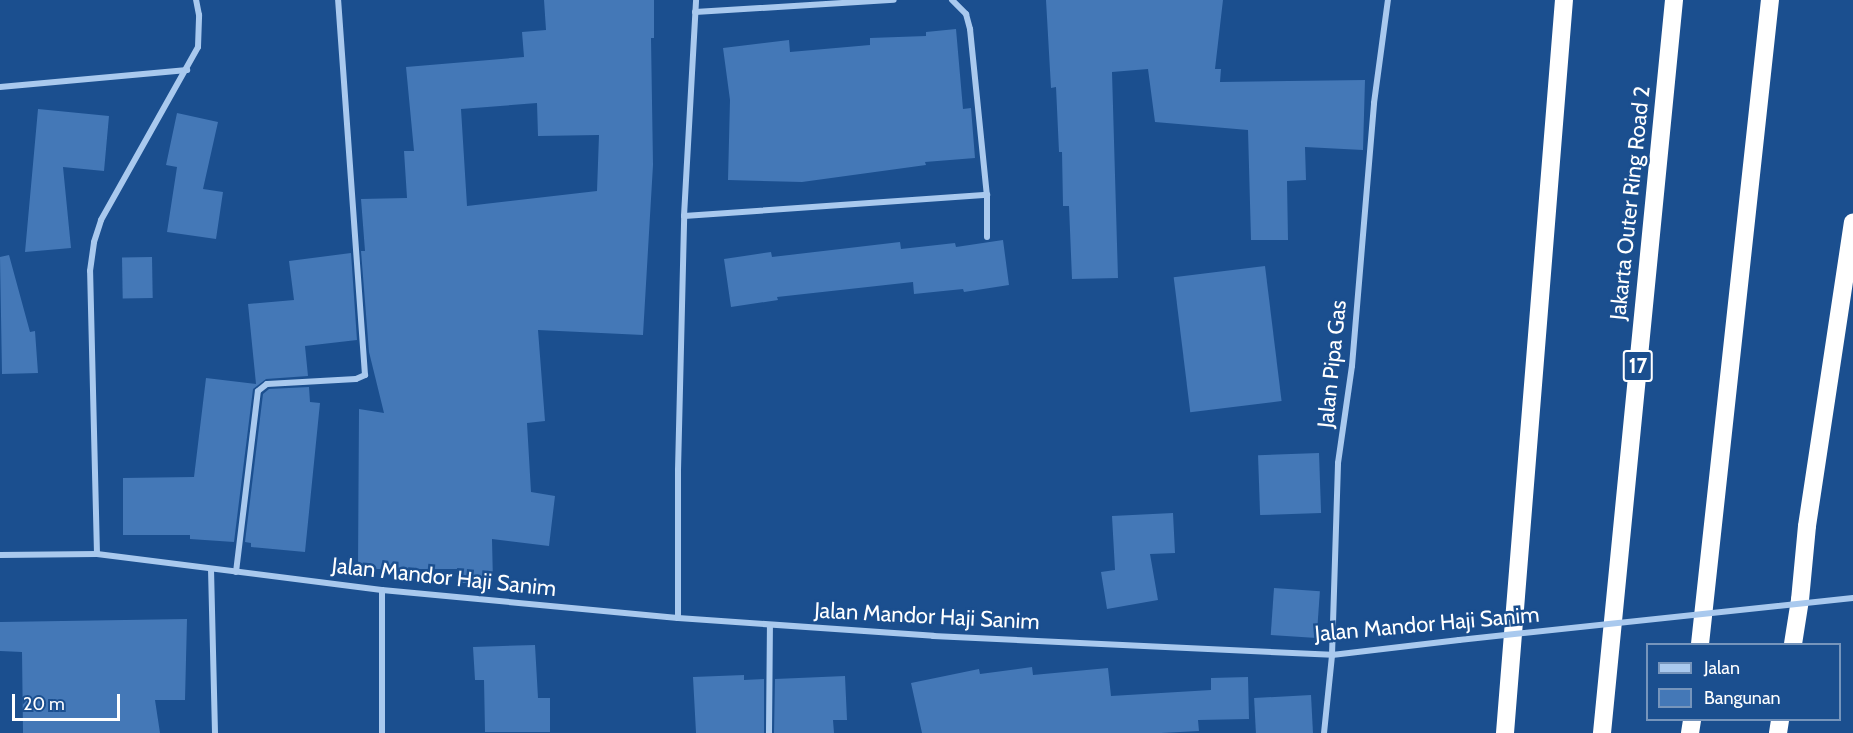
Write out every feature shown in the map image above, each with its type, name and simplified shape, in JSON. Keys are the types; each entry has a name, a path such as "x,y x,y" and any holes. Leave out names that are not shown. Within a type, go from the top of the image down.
{"highway":[{"path":"1505,733 1563,0"},
{"name":"Jakarta Outer Ring Road 2","path":"1602,733 1674,0"},
{"path":"1700,643 1770,0"},
{"path":"1793,643 1807,526 1853,222"}],"street":[{"path":"97,555 90,271 94,243 101,220 198,47 199,15 196,0"},
{"path":"236,572 258,391 267,384 356,379 365,375 338,0"},
{"path":"678,618 678,470 684,216 696,0"},
{"path":"695,12 894,0"},
{"path":"952,0 966,14 970,29 987,195 987,237"},
{"name":"Jalan Pipa Gas","path":"1324,733 1332,655 1338,463 1352,366 1374,103 1388,0"},
{"path":"0,87 187,70"},
{"path":"684,216 987,195"},
{"name":"Jalan Mandor Haji Sanim","path":"0,555 97,555 382,590 770,625 933,636 1332,655 1853,598"},
{"path":"211,569 214,733"},
{"path":"382,590 382,733"},
{"path":"769,733 770,625"}],"building":[{"path":"544,0 654,0 654,38 651,38 653,165 643,335 538,330 545,421 527,423 531,492 555,496 549,546 492,539 493,583 457,583 457,569 358,569 359,409 384,413 369,352 361,251 365,251 361,199 407,198 404,151 414,151 406,67 524,57 522,32 546,30","holes":["537,103 538,136 599,135 597,191 467,206 461,109"]},
{"path":"1046,0 1223,0 1215,69 1221,69 1220,82 1365,80 1363,150 1305,147 1306,180 1287,181 1288,240 1251,240 1248,130 1155,122 1148,69 1112,72 1118,278 1072,279 1069,206 1063,206 1062,152 1059,152 1056,87 1051,88"},
{"path":"956,29 963,109 971,108 975,158 925,162 926,165 802,182 728,180 730,100 723,48 789,40 790,52 870,45 870,38 926,36 926,32"},
{"path":"38,109 109,116 104,171 63,167 71,248 25,252"},
{"path":"177,113 218,122 203,189 223,192 216,239 167,232 177,167 166,165"},
{"path":"1003,240 1009,285 964,292 963,289 914,294 913,282 777,297 778,300 731,307 724,259 771,252 772,257 900,242 901,249 955,243 956,247"},
{"path":"351,253 357,340 305,346 308,376 266,379 253,389 234,542 190,539 190,535 123,535 123,478 194,477 206,378 256,384 248,304 294,300 289,261"},
{"path":"9,255 30,332 35,331 38,373 2,374 0,257"},
{"path":"152,257 153,298 123,299 122,258"},
{"path":"1265,266 1282,401 1190,412 1174,277"},
{"path":"309,387 310,402 320,403 305,552 251,547 251,543 245,542 263,394 269,389"},
{"path":"1319,453 1321,513 1260,515 1258,455"},
{"path":"1173,513 1175,553 1150,554 1158,600 1107,609 1101,572 1115,570 1112,516"},
{"path":"1274,588 1320,591 1317,638 1271,635"},
{"path":"187,619 185,700 155,700 160,733 23,733 22,652 0,651 0,622"},
{"path":"535,645 538,698 550,698 550,732 485,732 484,680 475,680 473,647"},
{"path":"1032,667 1033,675 1108,668 1111,696 1211,690 1211,678 1248,677 1249,719 1198,720 1199,731 1161,733 922,733 911,683 979,669 980,674"},
{"path":"744,675 744,680 764,679 764,733 696,733 693,677"},
{"path":"845,676 847,720 833,720 834,733 774,733 775,679"},
{"path":"1311,695 1313,733 1256,733 1254,698"}]}
